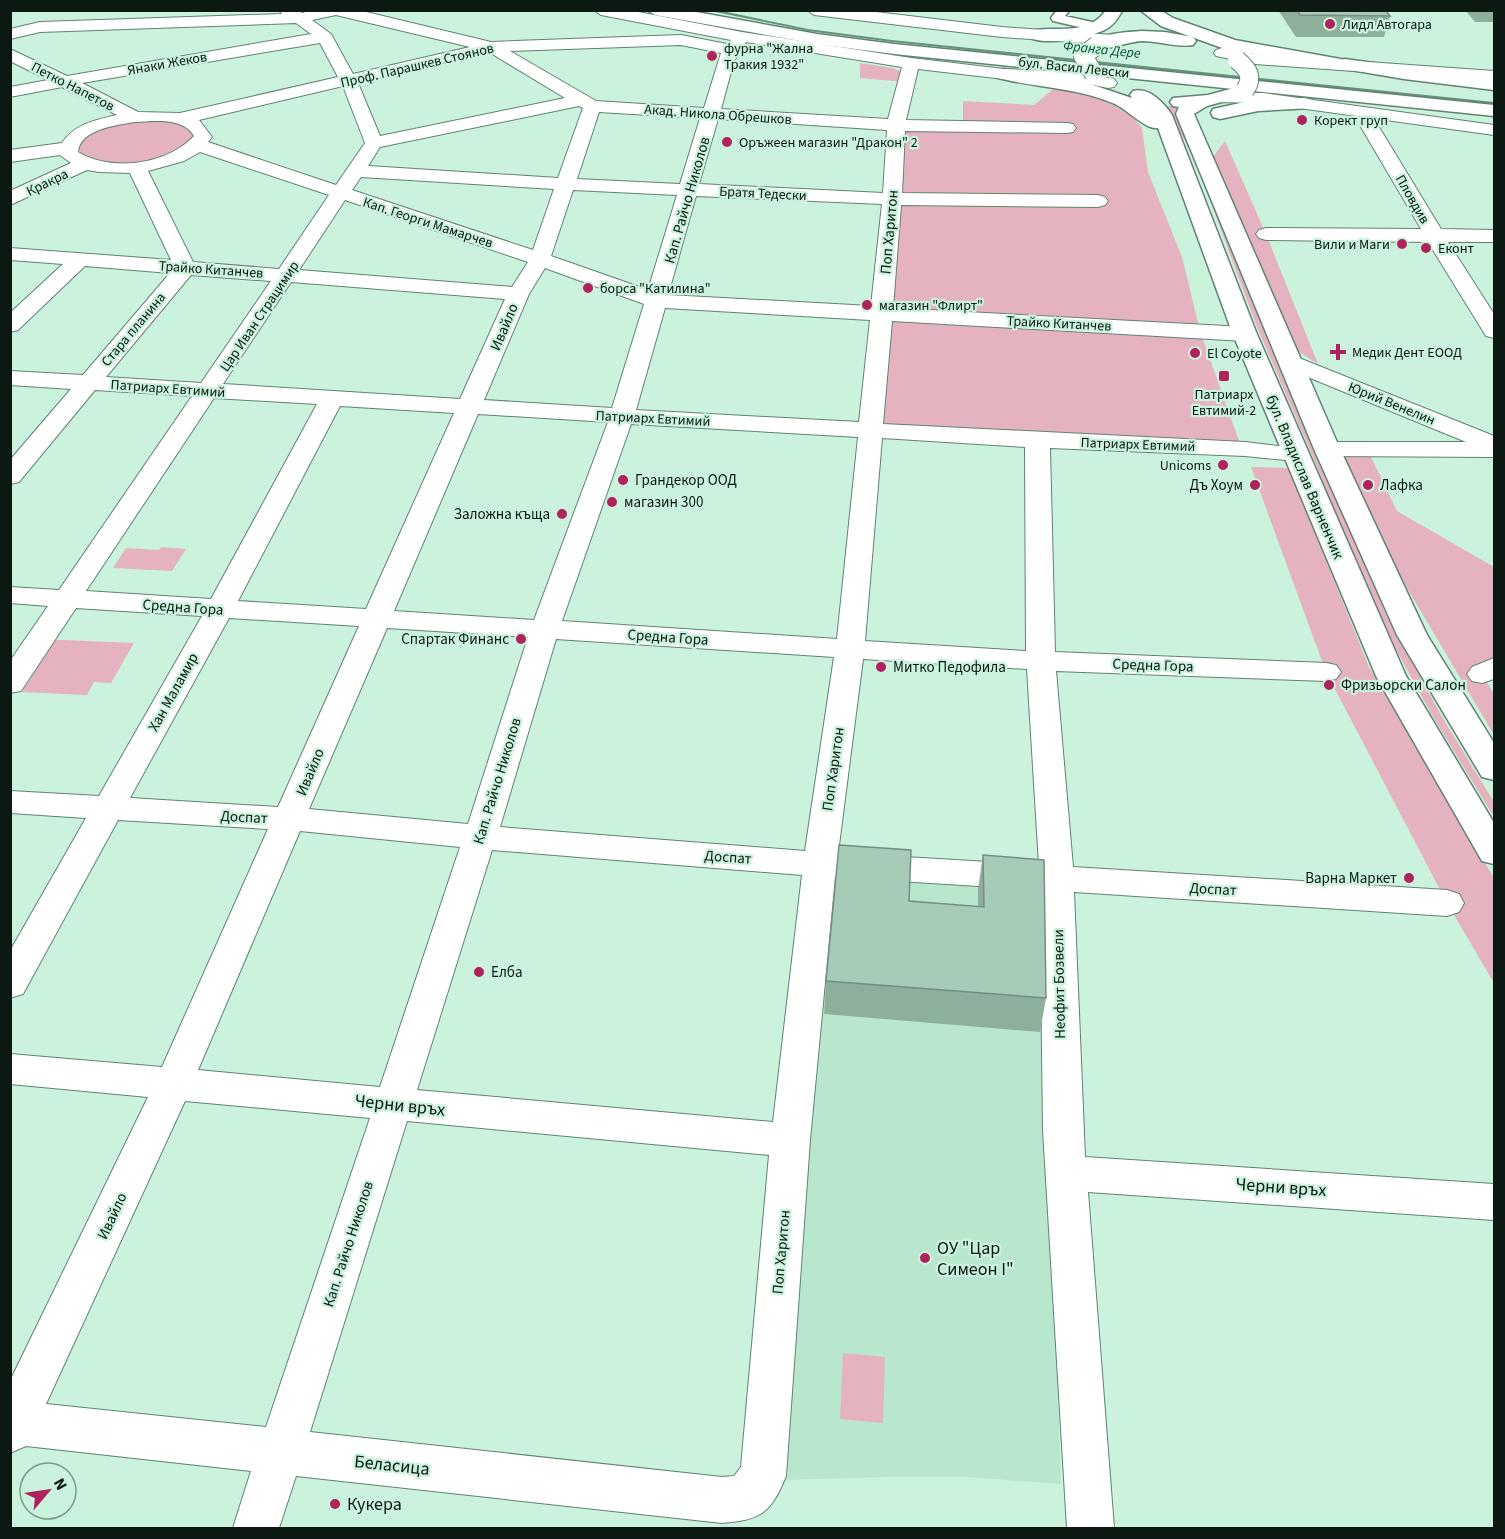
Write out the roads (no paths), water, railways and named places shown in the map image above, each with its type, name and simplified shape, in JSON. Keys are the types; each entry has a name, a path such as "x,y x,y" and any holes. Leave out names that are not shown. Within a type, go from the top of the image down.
{"main road":[{"name":"бул. Васил Левски","path":"655,10 817,39 894,49 1494,111"},
{"path":"1035,35 1069,34 1098,28 1111,20 1115,10"},
{"path":"1111,41 1128,29 1121,10"},
{"path":"1142,10 1152,28 1229,56 1250,76 1250,83 1245,90 1211,100 1164,100 1139,95 1101,78 1086,64 1083,56 1088,50 1111,41 1146,36 1180,39"},
{"path":"1148,10 1167,22 1232,45 1404,74 1494,85"},
{"name":"бул. Васил Левски","path":"738,32 933,38 1494,95"},
{"path":"1004,74 1073,84 1109,96 1132,106 1150,118 1175,146"},
{"name":"бул. Владислав Варненчик","path":"1139,95 1153,104 1163,115 1245,334 1312,451 1412,635 1494,769"},
{"name":"бул. Владислав Варненчик","path":"1211,100 1188,108 1185,114 1289,362 1312,451 1391,676 1494,852"},
{"path":"1204,158 1207,121 1215,115 1248,106 1305,104"},
{"path":"1364,119 1494,124"}],"street":[{"path":"38,10 40,27"},
{"path":"10,34 40,27 151,16 293,14 334,10 491,47 587,103"},
{"path":"601,10 911,63 1004,74 1101,78"},
{"path":"814,10 899,22 1111,41"},
{"path":"948,10 962,11"},
{"path":"1064,10 1057,18 1088,25"},
{"path":"293,14 325,37 349,81 374,143"},
{"path":"151,16 157,64"},
{"name":"Проф. Парашкев Стоянов","path":"178,119 491,47 681,40 738,32"},
{"name":"Кап. Райчо Николов","path":"256,1528 394,1105 545,628 622,416 738,32"},
{"name":"Янаки Жеков","path":"10,92 157,64 325,37"},
{"name":"Петко Напетов","path":"10,54 135,117"},
{"path":"1229,56 1494,76"},
{"name":"Поп Харитон","path":"763,1476 790,1140 820,864 850,649 892,199 896,125 911,63"},
{"path":"1211,100 1250,97 1305,104 1364,119 1494,130"},
{"name":"Акад. Никола Обрешков","path":"374,143 587,103 896,125 1067,128"},
{"name":"Ивайло","path":"12,1425 174,1082 518,294 540,259 587,103"},
{"path":"135,117 178,119 192,123 201,129 203,137 198,145 186,154 169,161 136,167 102,168 84,164 69,154 68,148 72,140 97,126 135,117"},
{"name":"Пловдив","path":"1364,119 1494,331"},
{"name":"Цар Иван Страцимир","path":"10,684 374,143"},
{"name":"Кап. Георги Мамарчев","path":"198,145 540,259 657,301"},
{"path":"10,156 68,148"},
{"name":"Кракра","path":"10,199 84,164"},
{"path":"136,167 185,268"},
{"name":"Братя Тедески","path":"356,171 564,184 892,199 1098,201"},
{"path":"1266,234 1494,236"},
{"name":"Трайко Китанчев","path":"10,254 518,294"},
{"path":"10,325 80,260"},
{"name":"Стара планина","path":"10,477 185,268"},
{"name":"Трайко Китанчев","path":"657,301 1245,334"},
{"name":"Юрий Венелин","path":"1289,362 1494,445"},
{"name":"Патриарх Евтимий","path":"10,378 1037,440 1312,451 1494,450"},
{"name":"Хан Маламир","path":"10,984 219,609 332,398"},
{"name":"Неофит Бозвели","path":"1037,440 1041,661 1056,879 1063,1130 1091,1528"},
{"name":"Средна Гора","path":"10,595 1041,661 1326,672"},
{"name":"Доспат","path":"10,802 290,819 480,837 820,864 1447,903"},
{"name":"Черни връх","path":"10,1068 790,1140"},
{"name":"Черни връх","path":"1067,1173 1494,1202"},
{"name":"Беласица","path":"12,1425 722,1500 746,1498 763,1476"}],"waterway":[{"name":"Франга Дере","path":"708,10 808,30 892,41 1494,104"}],"place":[{"name":"Лидл Автогара","path":"1330,24"},
{"name":"фурна \"Жална Тракия 1932\"","path":"712,56"},
{"name":"Корект груп","path":"1302,120"},
{"name":"Оръжеен магазин \"Дракон\" 2","path":"727,142"},
{"name":"Вили и Маги","path":"1402,244"},
{"name":"Еконт","path":"1426,248"},
{"name":"борса \"Катилина\"","path":"588,288"},
{"name":"магазин \"Флирт\"","path":"867,305"},
{"name":"Медик Дент ЕООД","path":"1338,352"},
{"name":"El Coyote","path":"1195,353"},
{"name":"Патриарх Евтимий-2","path":"1224,376"},
{"name":"Unicoms","path":"1223,465"},
{"name":"Грандекор ООД","path":"623,480"},
{"name":"Дъ Хоум","path":"1255,485"},
{"name":"Лафка","path":"1368,485"},
{"name":"магазин 300","path":"612,502"},
{"name":"Заложна къща","path":"562,514"},
{"name":"Спартак Финанс","path":"521,639"},
{"name":"Митко Педофила","path":"881,667"},
{"name":"Фризьорски Салон","path":"1329,685"},
{"name":"Варна Маркет","path":"1409,878"},
{"name":"Елба","path":"479,972"},
{"name":"ОУ \"Цар Симеон I\"","path":"925,1258"},
{"name":"Кукера","path":"335,1504"}]}
